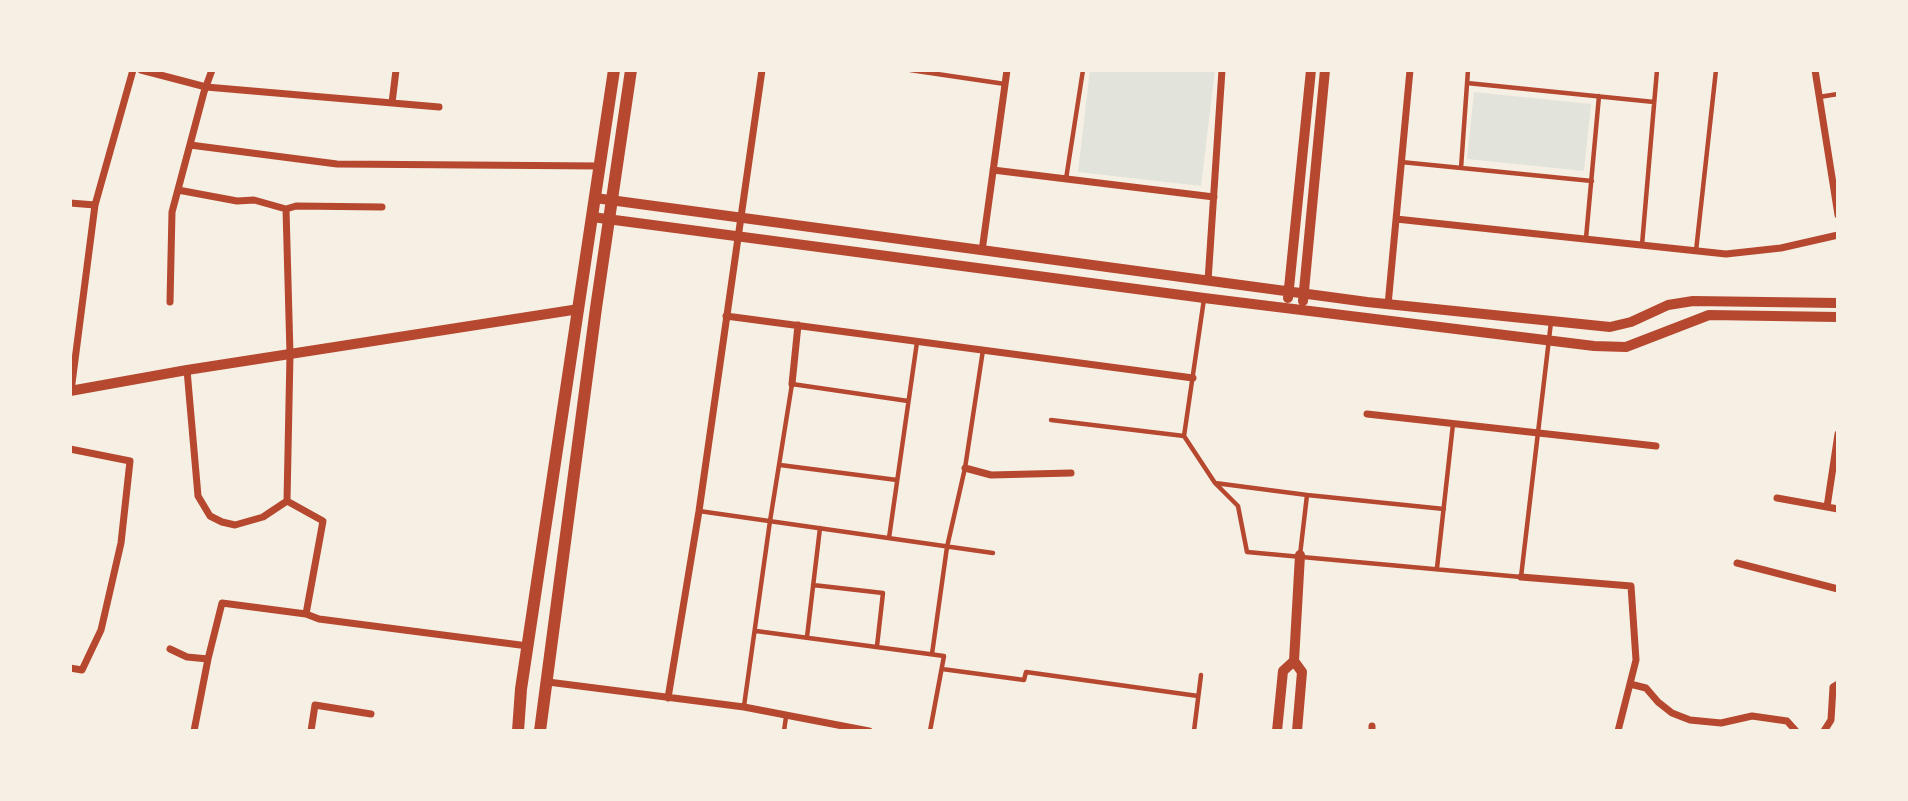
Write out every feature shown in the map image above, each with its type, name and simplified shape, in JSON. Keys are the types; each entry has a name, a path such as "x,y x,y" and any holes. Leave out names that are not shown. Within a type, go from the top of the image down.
{"main road":[{"path":"518,731 528,646 614,70"},
{"path":"540,731 608,219 631,70"}],"street":[{"path":"133,70 96,205 70,391 187,370 579,309"},
{"path":"141,70 206,87 439,107"},
{"path":"170,302 173,212 212,70"},
{"path":"392,103 396,70"},
{"path":"668,698 699,511 762,70"},
{"path":"982,251 1007,70"},
{"path":"1208,281 1222,70"},
{"path":"1286,308 1311,70"},
{"path":"1302,310 1325,70"},
{"path":"1388,305 1410,70"},
{"path":"1815,70 1838,215"},
{"path":"190,145 337,164 600,166"},
{"path":"993,170 1213,197"},
{"path":"178,190 237,201 254,200 286,209 296,206 382,207"},
{"path":"595,198 1388,305 1610,327 1631,322 1668,305 1693,301 1838,303"},
{"path":"70,203 96,205"},
{"path":"286,209 290,354 287,501"},
{"path":"592,217 1204,298 1626,347 1709,315 1838,317"},
{"path":"1396,219 1726,254 1781,248 1838,235"},
{"path":"726,316 1193,378"},
{"path":"792,384 798,325"},
{"path":"187,370 198,496 210,516 235,525 263,517 287,501"},
{"path":"1367,414 1656,446"},
{"path":"1828,507 1838,434"},
{"path":"70,449 130,461 121,543 101,630 82,670 70,668"},
{"path":"965,468 991,475 1070,473"},
{"path":"1777,498 1838,509"},
{"path":"287,501 323,521 306,614"},
{"path":"1297,731 1302,672 1294,661 1300,555"},
{"path":"1737,563 1838,589"},
{"path":"1521,577 1630,586 1636,660 1618,731"},
{"path":"194,731 222,603 306,614 319,619 528,646"},
{"path":"170,649 187,657 208,659"},
{"path":"1277,731 1283,671 1294,661"},
{"path":"548,682 744,707 869,731"},
{"path":"1630,684 1646,688 1672,713 1690,720 1721,723 1752,716 1787,721 1796,731"},
{"path":"1824,731 1831,720 1833,687 1838,684"},
{"path":"312,731 316,705 371,714"}],"lane":[{"path":"910,70 1005,84"},
{"path":"1066,179 1083,70"},
{"path":"1461,168 1468,70"},
{"path":"1642,246 1657,70"},
{"path":"1696,251 1716,70"},
{"path":"1467,83 1654,102"},
{"path":"1819,97 1838,94"},
{"path":"1586,239 1599,96"},
{"path":"1401,162 1591,181"},
{"path":"1204,298 1184,436 1215,483 1238,506 1247,552 1521,577 1551,321"},
{"path":"888,538 917,341"},
{"path":"932,654 947,547 965,468 983,350"},
{"path":"744,707 792,384 908,401"},
{"path":"1051,420 1184,436"},
{"path":"1437,568 1453,424"},
{"path":"780,465 897,481"},
{"path":"1215,483 1444,509"},
{"path":"1300,555 1307,495"},
{"path":"699,511 993,553"},
{"path":"807,637 820,528"},
{"path":"813,585 883,593 877,646"},
{"path":"756,631 944,656 930,731"},
{"path":"942,669 1024,680 1026,673 1198,696"},
{"path":"1194,731 1201,675"},
{"path":"784,731 786,717"}],"shaded area":[{"path":"1090,70 1215,70 1201,186 1078,172"},
{"path":"1474,92 1591,104 1584,171 1467,159"}]}
